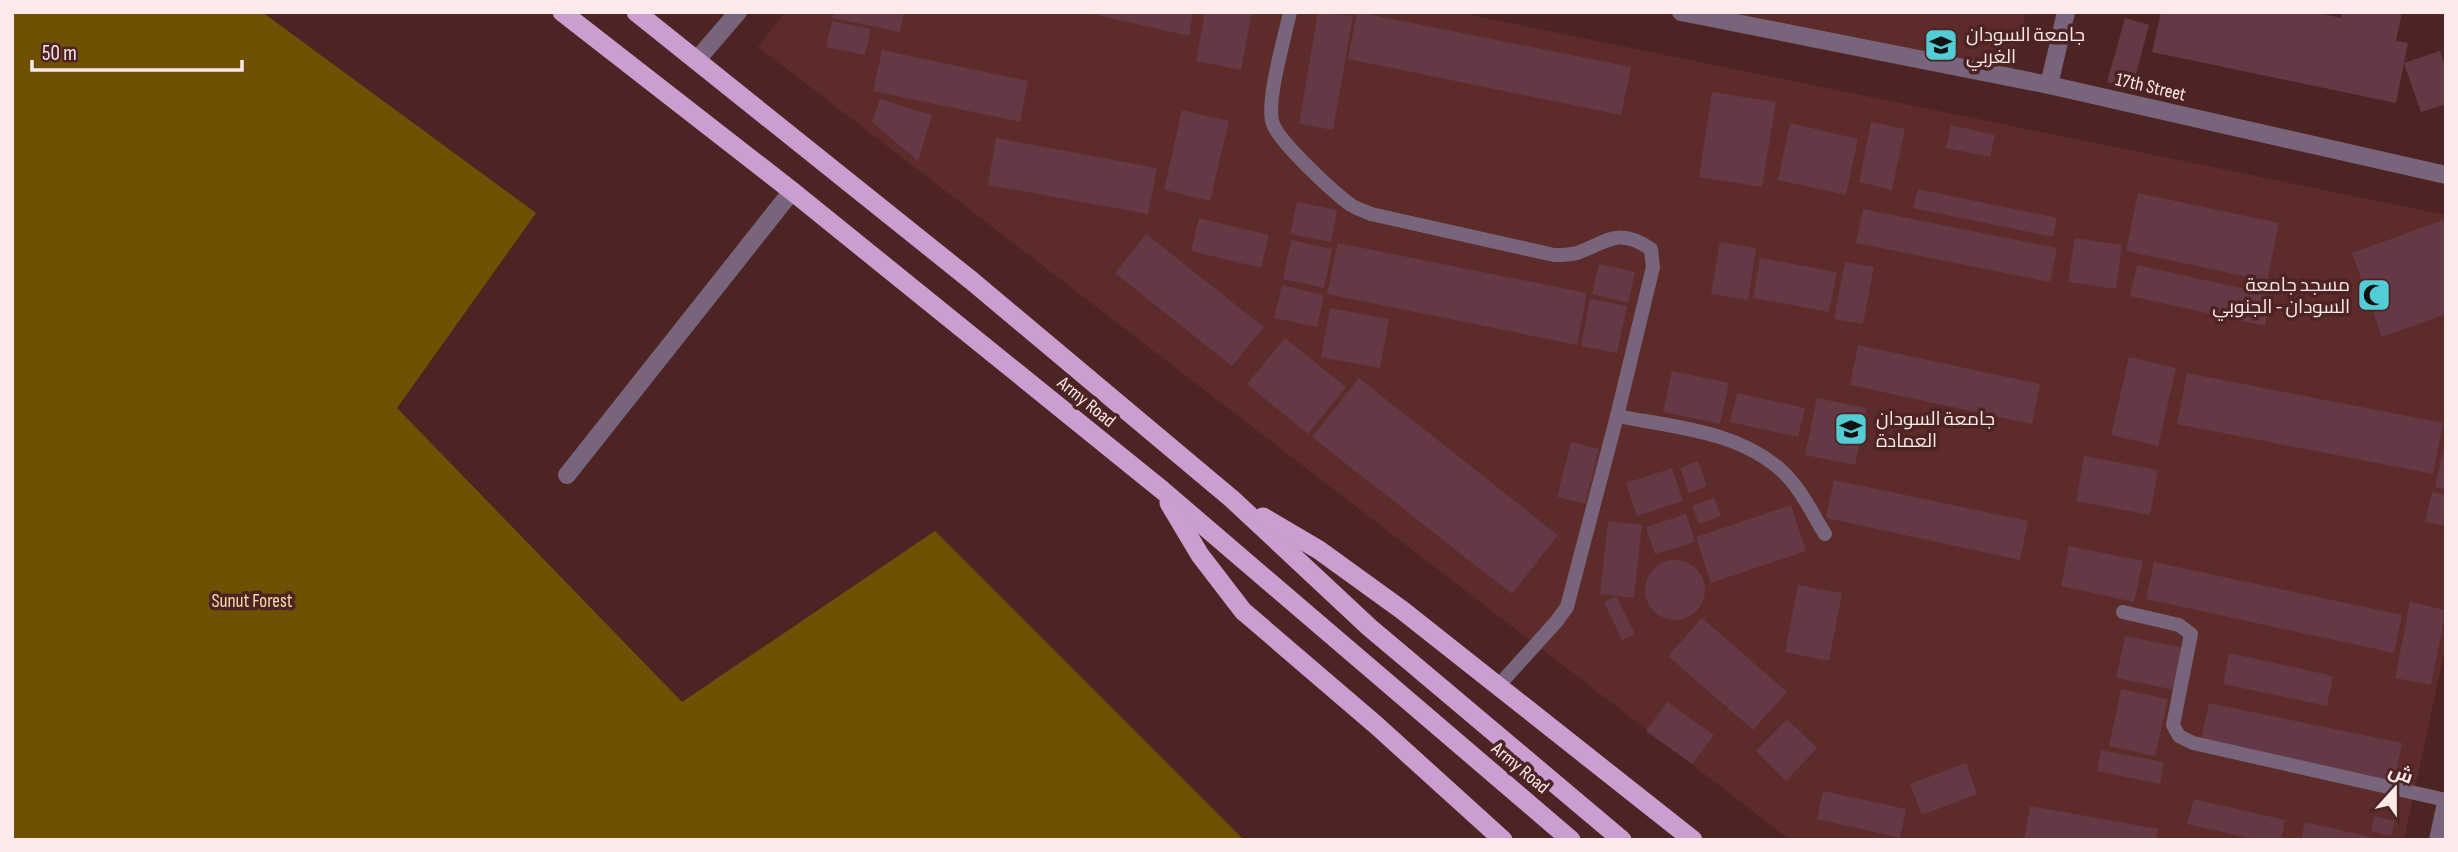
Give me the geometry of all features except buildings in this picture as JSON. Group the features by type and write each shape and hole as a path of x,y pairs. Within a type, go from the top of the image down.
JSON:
{"highway":[{"name":"Army Road","path":"562,12 792,191 1162,490 1571,840"},
{"name":"Army Road","path":"636,12 972,281 1231,499 1369,627 1622,840"},
{"path":"1162,490 1200,555 1243,611 1376,724 1503,840"},
{"path":"1231,499 1318,550 1402,610 1693,840"}],"street":[{"path":"696,61 738,12"},
{"name":"17th Street","path":"1681,12 2049,85 2446,175"},
{"path":"2049,85 2066,12"},
{"path":"567,475 792,191"},
{"path":"2438,840 2446,801"}],"lane":[{"path":"1290,12 1271,103 1272,123 1281,137 1310,167 1352,205 1371,214 1554,255 1574,254 1604,240 1620,237 1637,240 1651,249 1653,267 1567,607 1499,685"},
{"path":"1617,416 1713,435 1738,443 1762,456 1798,489 1825,534"},
{"path":"2123,612 2179,625 2191,634 2173,725 2179,736 2193,743 2446,801"}],"shaded area":[{"name":"جامعة السودان العمادة","path":"785,12 1456,12 2446,215 2446,644 2404,840 1790,840 758,47"},
{"name":"جامعة السودان الغربي","path":"1718,12 2026,12 2011,78"}],"green space":[{"name":"Sunut Forest","path":"12,12 262,12 536,213 397,408 682,702 935,531 1244,840 12,840"}],"place":[{"name":"جامعة السودان الغربي","path":"1941,45"},
{"name":"مسجد جامعة السودان - الجنوبي","path":"2374,295"},
{"name":"جامعة السودان العمادة","path":"1851,429"}]}
